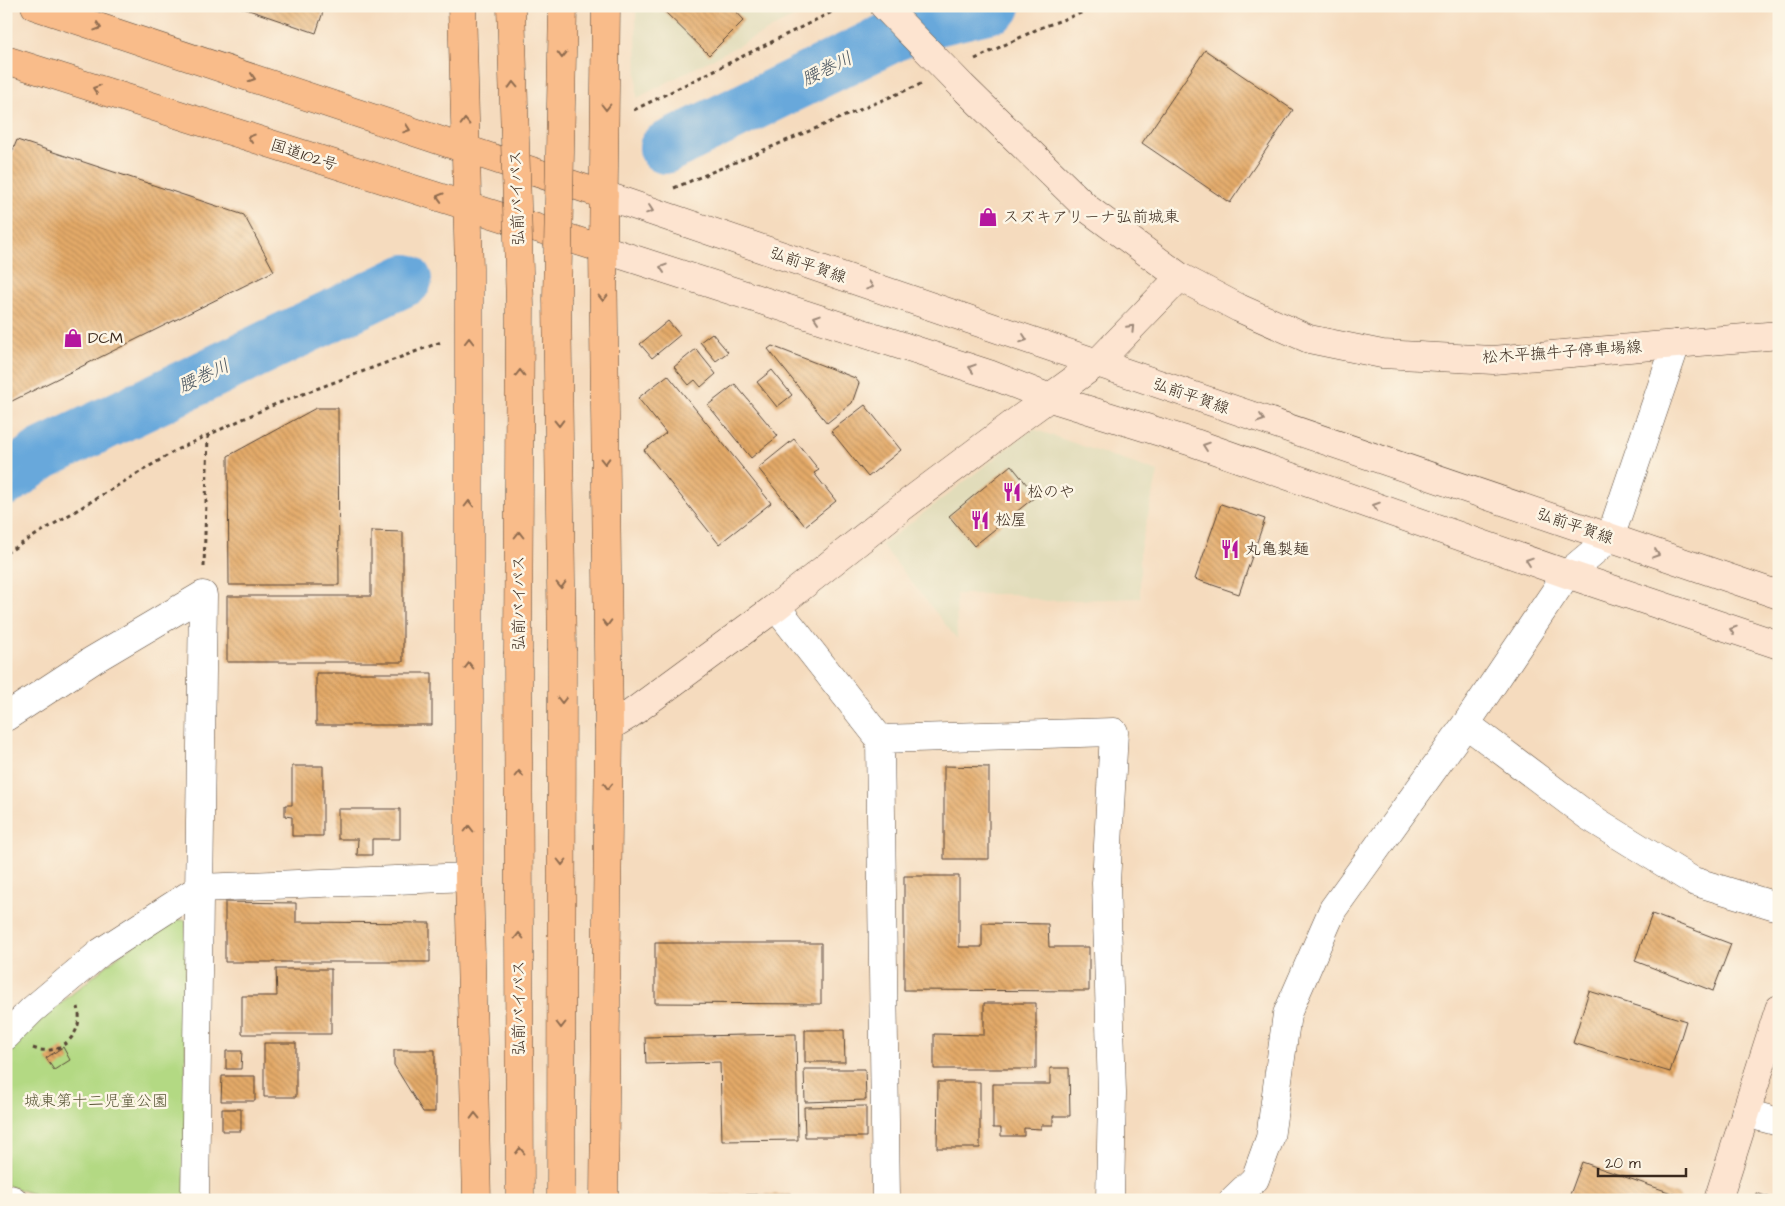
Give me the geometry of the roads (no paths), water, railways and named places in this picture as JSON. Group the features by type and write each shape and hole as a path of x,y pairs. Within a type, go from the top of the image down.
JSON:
{"highway":[{"path":"35,6 604,194"},
{"path":"462,6 469,269 469,878 477,1200"},
{"name":"弘前バイパス","path":"511,6 520,305 518,654 520,1200"},
{"path":"561,1200 562,651 556,299 564,6"},
{"path":"604,1200 609,727 603,249 606,6"},
{"name":"国道102号","path":"6,60 603,249"}],"main road":[{"name":"松木平撫牛子停車場線","path":"884,6 944,68 1088,209 1180,277 1239,308 1309,339 1382,354 1493,360 1779,335"},
{"name":"弘前平賀線","path":"604,194 1779,596"},
{"path":"603,249 989,374 1050,398 1195,443 1568,574 1779,645"},
{"path":"609,727 629,715 776,607 897,511 1097,364 1180,277"},
{"path":"1718,1200 1779,1009"}],"street":[{"path":"1233,1200 1254,1179 1270,1138 1287,1014 1333,909 1466,724 1568,574 1610,538 1676,344"},
{"path":"6,717 93,660 203,595 195,1200"},
{"path":"776,607 880,738 886,1200"},
{"path":"1466,724 1588,816 1693,882 1779,907"},
{"path":"880,738 1114,732 1106,882 1112,1093 1110,1200"},
{"path":"6,1036 32,1010 101,952 200,888 469,878"},
{"path":"1745,1113 1779,1122"},
{"path":"6,1198 13,1200"}],"waterway":[{"name":"腰巻川","path":"665,148 916,25 995,6"},
{"name":"腰巻川","path":"6,480 42,454 406,280"}],"place":[{"name":"スズキアリーナ弘前城東","path":"988,217"},
{"name":"DCM","path":"73,338"},
{"name":"松のや","path":"1012,492"},
{"name":"松屋","path":"980,520"},
{"name":"丸亀製麺","path":"1230,549"}],"park label":[{"name":"城東第十二児童公園","path":"96,1101"}]}
